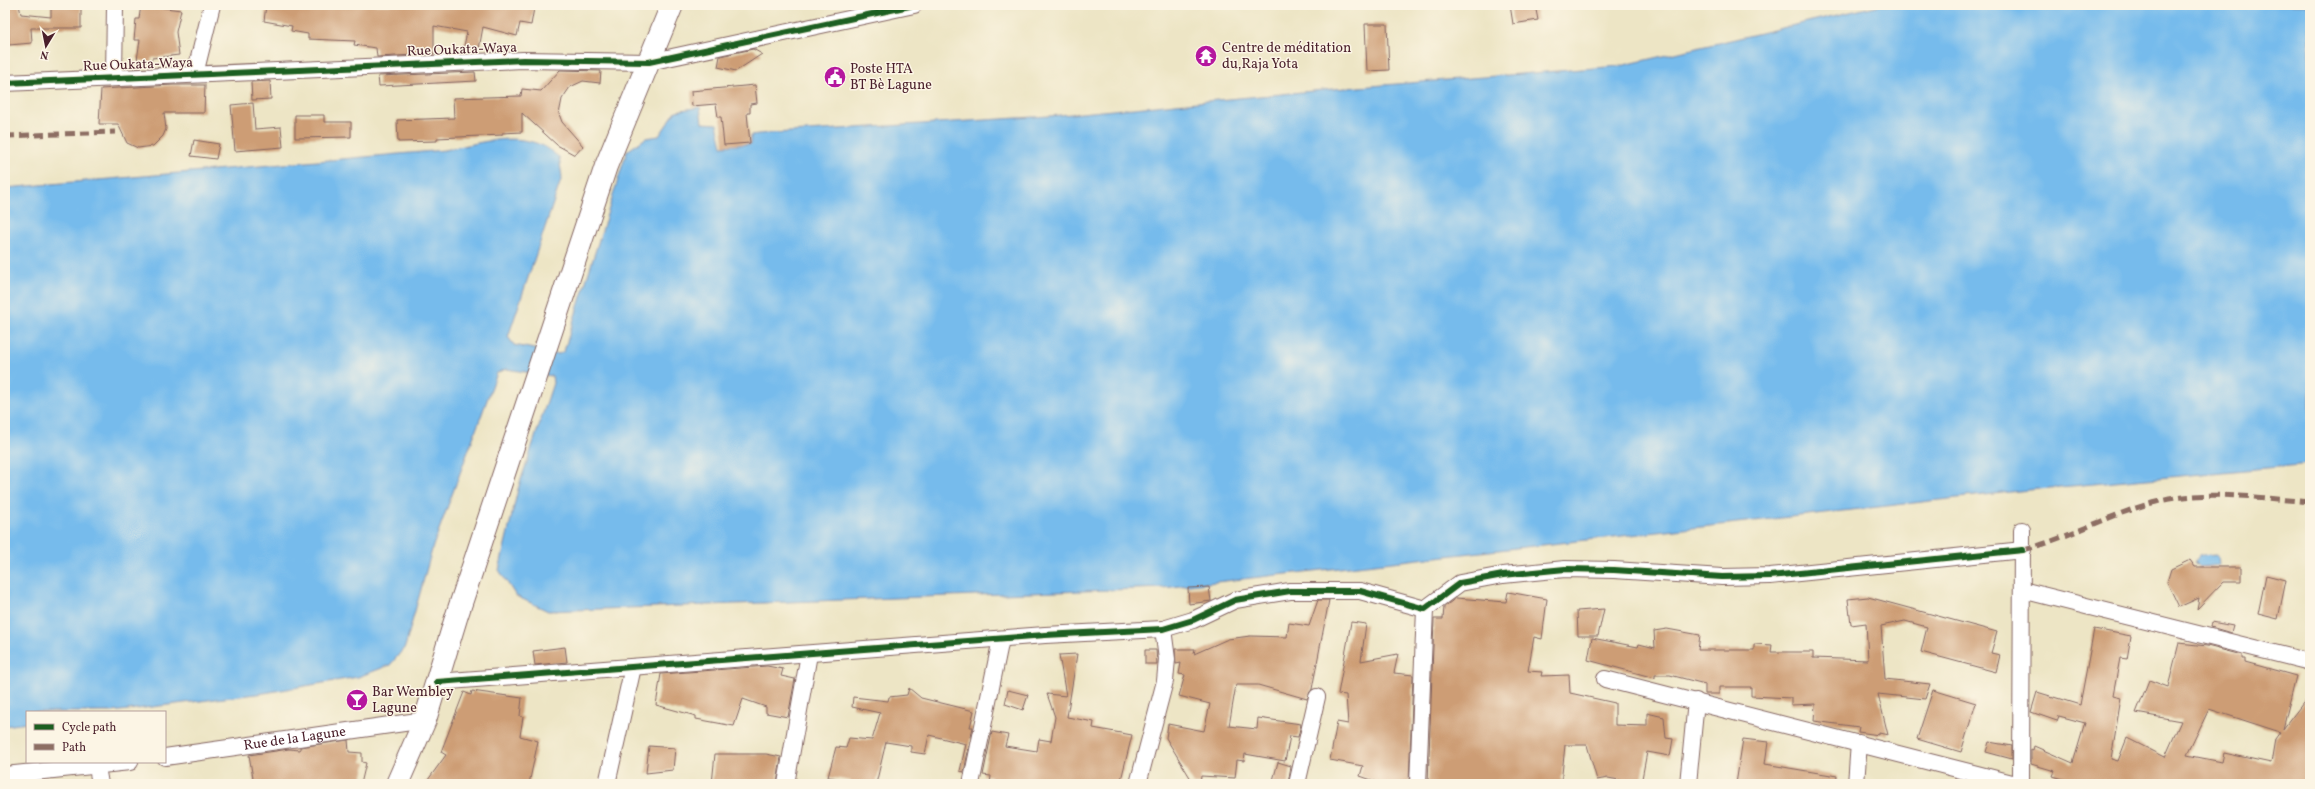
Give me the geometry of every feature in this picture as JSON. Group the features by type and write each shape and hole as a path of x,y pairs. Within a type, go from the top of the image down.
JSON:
{"main road":[{"path":"397,784 425,720 456,618 606,166 672,5"}],"street":[{"path":"114,77 115,5"},
{"path":"195,74 212,5"},
{"name":"Rue Oukata-Waya","path":"5,83 523,60 649,62 914,5"},
{"path":"2022,530 2022,784"},
{"path":"1425,609 1460,583 1503,575 1564,569 1614,570 1722,577 1770,576 2023,550"},
{"path":"2022,590 2310,662"},
{"path":"437,682 1163,628 1193,620 1235,600 1290,591 1360,591 1425,609"},
{"path":"1418,784 1425,609"},
{"path":"1138,784 1165,681 1167,659 1163,628"},
{"path":"970,784 1001,639"},
{"path":"786,784 809,654"},
{"path":"607,784 633,667"},
{"path":"1605,679 2016,784"},
{"path":"1297,784 1317,697"},
{"path":"1688,784 1696,702"},
{"name":"Rue de la Lagune","path":"166,757 425,720"},
{"path":"1856,784 1858,743"},
{"path":"5,775 97,767 123,763"},
{"path":"97,767 100,784"}],"water":[{"path":"1880,5 2310,5 2310,464 2028,490 1163,588 548,611 516,596 499,570 518,489 553,383 552,376 506,369 497,373 433,546 405,647 390,665 358,677 264,693 120,711 26,711 26,723 5,726 5,188 445,150 493,140 518,139 529,141 543,146 559,157 562,177 508,337 514,345 559,354 564,351 627,151 646,138 659,136 676,111 700,107 702,123 717,124 722,146 751,144 751,135 758,134 1050,116 1334,89 1620,66"},
{"path":"2218,555 2219,565 2200,567 2195,562 2200,556"}],"building":[{"path":"8,5 19,5 21,14 51,17 51,5 81,5 81,28 31,28 32,43 9,45"},
{"path":"141,5 181,10 176,32 179,55 152,58 151,62 137,60 140,40 134,40 136,19 139,19"},
{"path":"266,5 513,5 534,8 531,25 520,23 517,36 483,27 479,49 464,46 467,32 434,26 434,54 377,57 376,48 354,45 355,41 308,39 308,34 291,31 292,26 264,21"},
{"path":"1510,5 1535,5 1538,20 1513,24"},
{"path":"1365,24 1387,24 1389,70 1367,71"},
{"path":"753,49 762,54 736,71 718,67 720,56"},
{"path":"560,70 601,71 600,83 583,81 570,87 562,99 559,114 562,122 583,146 575,155 557,145 522,113 522,132 502,133 502,135 437,138 437,141 398,142 397,120 454,118 453,98 521,96 522,89 541,91"},
{"path":"475,72 476,81 379,86 378,76"},
{"path":"270,81 271,99 252,100 251,82"},
{"path":"173,85 205,85 204,113 164,113 166,129 163,136 153,146 138,148 127,143 118,124 99,124 101,89"},
{"path":"755,85 757,103 750,104 750,113 747,113 750,143 724,145 721,117 718,117 716,104 692,106 691,91"},
{"path":"253,103 255,129 281,127 283,147 235,151 231,105"},
{"path":"295,115 324,115 324,122 351,122 351,137 295,138"},
{"path":"194,140 219,144 216,159 191,156"},
{"path":"2190,560 2195,567 2241,567 2241,582 2223,582 2197,609 2199,598 2179,607 2167,582 2171,569"},
{"path":"2266,575 2286,580 2278,619 2258,614"},
{"path":"1209,587 1211,601 1189,604 1188,588"},
{"path":"1508,592 1547,599 1542,639 1534,637 1528,671 1542,672 1541,676 1569,675 1570,693 1615,703 1615,725 1647,726 1647,713 1664,717 1666,738 1673,739 1670,756 1647,752 1641,784 1608,778 1597,780 1587,745 1565,745 1561,784 1428,784 1434,619 1443,619 1444,607 1456,598 1506,602"},
{"path":"1868,597 1997,632 1991,653 2000,655 1996,672 1921,652 1927,627 1905,621 1881,626 1885,679 1930,684 1925,699 1878,694 1888,735 1879,733 1879,735 1858,732 1859,727 1814,721 1815,704 1791,705 1791,698 1751,696 1751,687 1719,687 1719,694 1705,694 1705,684 1670,675 1655,675 1655,678 1588,660 1592,638 1638,647 1639,644 1655,648 1654,631 1667,629 1700,635 1698,650 1754,650 1754,644 1772,645 1771,652 1813,652 1813,658 1868,660 1866,623 1851,625 1848,599"},
{"path":"1318,600 1329,600 1312,689 1307,699 1258,685 1236,685 1229,726 1257,729 1258,718 1301,724 1298,737 1290,736 1285,761 1245,754 1244,761 1237,760 1235,778 1201,776 1200,784 1194,784 1166,738 1168,724 1204,731 1210,704 1179,696 1185,675 1179,674 1181,663 1176,664 1175,649 1195,649 1194,654 1228,639 1250,636 1287,637 1289,623 1309,626"},
{"path":"1604,609 1598,636 1578,636 1577,611"},
{"path":"1351,622 1366,624 1361,661 1398,654 1394,673 1413,675 1409,784 1383,784 1360,776 1363,766 1330,760 1337,722 1348,724 1346,695 1338,694"},
{"path":"2212,622 2233,626 2231,633 2211,627"},
{"path":"2094,629 2131,636 2127,659 2120,658 2113,696 2121,698 2111,759 2118,761 2127,738 2165,757 2181,721 2136,713 2149,680 2168,687 2179,643 2207,646 2242,655 2242,659 2245,659 2245,662 2296,676 2283,729 2310,694 2310,784 2081,784 2053,776 2055,771 2031,764 2031,749 2033,750 2034,746 2073,763 2085,723 2059,716 2057,721 2031,712 2037,692 2080,705","holes":["2209,709 2280,732 2275,739 2271,763 2224,753 2222,762 2187,755"]},
{"path":"565,647 567,662 535,665 533,651"},
{"path":"1145,650 1156,650 1157,664 1145,664"},
{"path":"1077,654 1067,717 1094,722 1093,728 1132,735 1120,784 990,784 991,776 983,775 992,732 1008,735 1005,746 1037,751 1039,739 1051,741 1055,717 1047,694 1066,696 1059,655"},
{"path":"767,666 783,669 781,676 795,679 788,717 766,713 766,707 743,699 734,726 696,719 696,716 656,705 661,674"},
{"path":"909,688 921,698 974,711 970,727 973,727 964,772 960,771 966,744 929,735 925,754 911,752 911,746 886,742 876,784 850,784 851,781 828,777 836,747 846,748 849,738 872,740 880,713 852,707 853,697 888,701 889,697 907,695"},
{"path":"1008,690 1028,695 1023,710 1005,704"},
{"path":"1933,690 1976,703 1961,752 1917,739"},
{"path":"472,691 522,698 520,716 523,717 520,736 538,741 529,784 425,784 446,755 441,752 464,692 471,695"},
{"path":"1743,739 1768,742 1765,764 1837,776 1836,784 1736,784"},
{"path":"348,740 349,752 362,753 362,762 366,763 361,784 254,784 249,755 289,749 300,750 300,747"},
{"path":"1989,742 2012,746 2012,759 1986,752"},
{"path":"649,746 675,748 673,770 646,773"},
{"path":"715,754 766,754 781,757 777,784 712,784"},
{"path":"1278,762 1291,766 1288,784 1272,784"}],"marked path":[{"path":"5,136 115,132"},
{"path":"2023,550 2057,539 2139,507 2175,498 2214,495 2310,502"}],"cycle path":[{"path":"5,83 523,60 649,62 914,5"},
{"path":"437,682 1045,635 1163,629 1193,620 1235,600 1290,591 1360,591 1425,609 1460,583 1503,575 1565,569 1614,570 1722,577 1770,576 2023,550"}],"place":[{"name":"Centre de méditation du,Raja Yota","path":"1206,56"},
{"name":"Poste HTA BT Bè Lagune","path":"835,77"},
{"name":"Bar Wembley Lagune","path":"357,700"}]}
